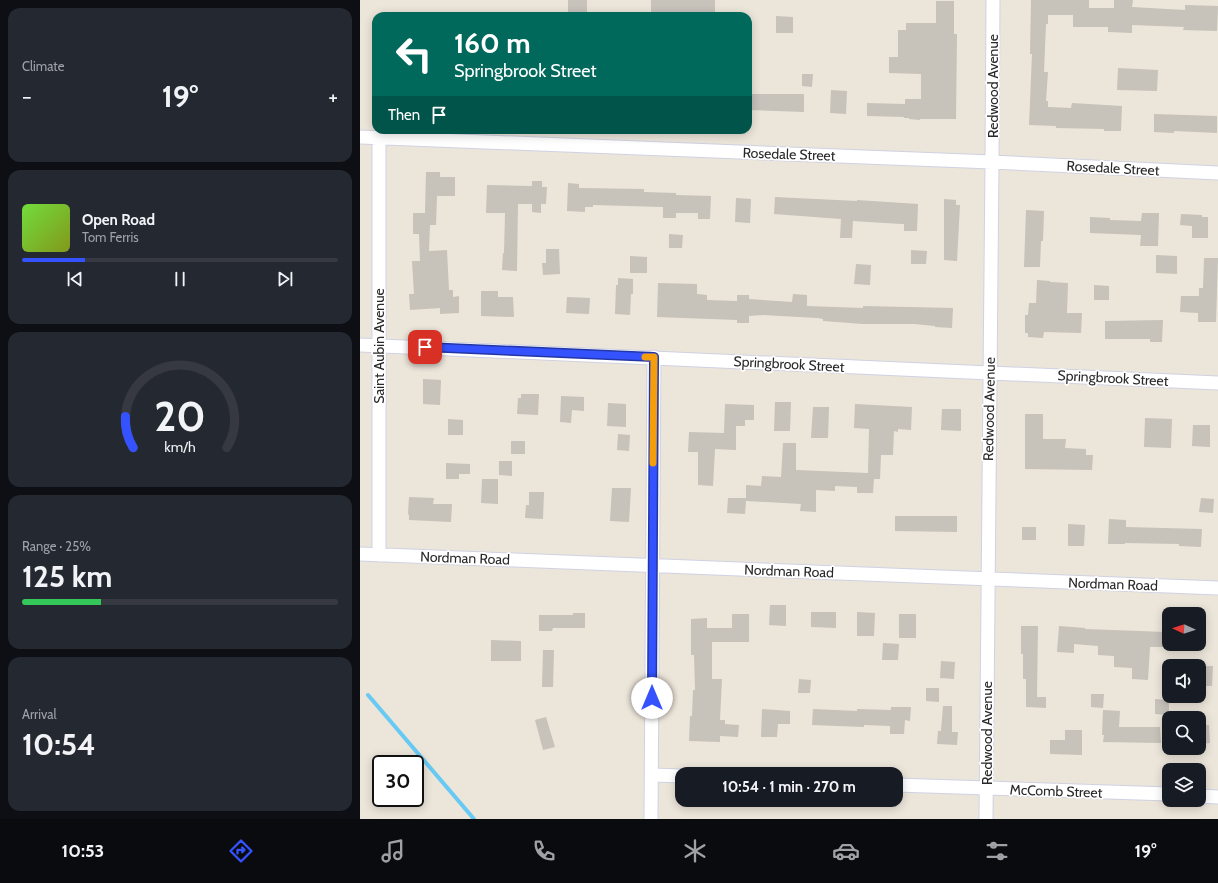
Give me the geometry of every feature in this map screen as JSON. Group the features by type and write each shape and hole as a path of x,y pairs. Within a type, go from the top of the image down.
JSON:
{"street":[{"name":"Redwood Avenue","path":"986,819 993,0"},
{"name":"Rosedale Street","path":"360,137 992,162 1218,173"},
{"name":"Saint Aubin Avenue","path":"378,554 379,138"},
{"name":"Springbrook Street","path":"360,345 1218,383"},
{"path":"651,819 654,357"},
{"name":"Nordman Road","path":"360,554 1218,588"},
{"path":"652,775 675,776"},
{"name":"McComb Street","path":"903,785 1162,794"},
{"path":"1206,796 1218,797"}],"building":[{"path":"568,0 587,0 587,12 568,12"},
{"path":"651,0 715,0 715,12 651,12"},
{"path":"1031,0 1089,0 1089,8 1114,8 1114,0 1133,0 1132,7 1185,10 1185,5 1218,6 1217,31 1183,30 1184,27 1132,25 1132,33 1108,32 1108,27 1073,27 1073,15 1048,15 1048,24 1046,24 1044,72 1048,72 1046,101 1048,101 1048,107 1071,108 1072,103 1122,106 1121,131 1104,131 1104,129 1056,128 1056,126 1029,125 1032,54 1030,54"},
{"path":"936,1 954,1 954,34 957,34 956,119 920,120 904,117 867,116 867,103 905,104 905,99 921,99 921,74 889,73 889,57 898,57 898,30 906,30 906,23 936,23"},
{"path":"776,16 793,17 793,33 776,33"},
{"path":"1118,68 1158,70 1157,91 1117,90"},
{"path":"802,74 813,74 812,87 802,86"},
{"path":"831,90 847,91 846,114 830,113"},
{"path":"752,94 804,94 804,112 752,110"},
{"path":"1154,114 1217,116 1217,133 1174,131 1174,133 1154,132"},
{"path":"426,172 440,172 440,177 455,177 455,196 437,196 436,225 430,225 429,251 447,250 449,290 453,290 453,297 459,296 459,313 440,314 440,308 410,310 409,294 414,294 412,261 420,261 419,234 413,234 413,213 425,213"},
{"path":"532,181 542,181 542,187 547,187 546,204 541,204 541,213 532,212 532,204 518,204 517,271 502,270 505,213 486,213 487,185 532,186"},
{"path":"568,183 579,184 579,188 644,189 644,192 711,196 710,219 698,219 698,213 676,213 676,218 663,218 663,207 593,205 593,207 585,207 585,212 567,211"},
{"path":"775,197 918,204 917,231 904,231 904,224 853,221 852,238 840,238 841,219 774,214"},
{"path":"736,198 751,199 750,223 735,222"},
{"path":"944,199 956,200 956,205 960,205 957,261 944,260"},
{"path":"1026,210 1044,211 1040,267 1024,267"},
{"path":"1142,213 1159,213 1158,246 1140,246 1141,235 1090,233 1090,217 1110,218 1110,220 1141,221"},
{"path":"1181,214 1202,215 1202,217 1208,217 1208,238 1192,238 1192,226 1180,225"},
{"path":"669,234 683,235 682,248 669,248"},
{"path":"546,249 559,249 560,274 543,275 542,263 546,263"},
{"path":"911,250 927,251 926,264 911,264"},
{"path":"1156,255 1177,256 1177,274 1156,273"},
{"path":"630,256 647,257 647,273 630,273"},
{"path":"1204,258 1218,258 1216,322 1198,322 1198,313 1180,312 1181,296 1199,296 1199,288 1203,288"},
{"path":"856,264 871,265 870,285 854,284"},
{"path":"618,278 633,279 633,294 631,294 630,315 615,314 616,285 618,285"},
{"path":"1037,280 1068,283 1067,313 1082,313 1081,333 1044,332 1043,338 1028,337 1028,333 1025,333 1025,315 1028,315 1029,303 1036,303"},
{"path":"658,283 697,284 697,294 707,295 707,300 737,301 737,295 749,295 749,299 792,302 793,294 807,295 807,306 863,308 863,306 953,308 952,328 914,324 863,324 823,321 823,319 817,318 763,315 749,316 749,323 737,323 737,320 657,317"},
{"path":"1094,285 1109,286 1109,300 1094,300"},
{"path":"481,291 498,291 498,297 513,297 514,317 481,316"},
{"path":"567,297 590,298 589,314 566,313"},
{"path":"1163,320 1162,342 1150,342 1150,339 1105,339 1105,321"},
{"path":"423,379 441,380 440,405 423,404"},
{"path":"521,394 539,394 538,415 517,414 518,398 521,398"},
{"path":"561,396 584,397 584,411 572,410 571,423 560,422"},
{"path":"775,402 791,402 790,431 774,431"},
{"path":"608,403 626,404 626,427 607,426"},
{"path":"725,404 754,405 754,420 745,420 745,426 736,426 736,450 715,449 713,486 698,485 698,452 688,452 689,432 724,433"},
{"path":"855,404 912,407 911,430 898,429 898,432 894,431 893,455 881,455 880,479 874,479 873,493 857,493 857,487 835,486 835,491 816,490 816,512 800,511 801,504 746,501 745,514 727,513 728,498 746,498 746,485 761,486 762,476 781,477 783,443 796,443 796,470 868,473 869,429 854,428"},
{"path":"813,407 829,407 828,438 811,438"},
{"path":"942,409 961,409 961,431 941,430"},
{"path":"1025,414 1043,414 1043,439 1066,439 1065,448 1086,449 1086,455 1093,455 1092,470 1025,469"},
{"path":"1145,418 1172,419 1171,448 1144,447"},
{"path":"448,419 463,420 463,435 448,435"},
{"path":"1193,425 1210,425 1210,447 1192,446"},
{"path":"618,434 630,435 629,451 617,450"},
{"path":"511,441 525,441 525,454 511,454"},
{"path":"499,461 512,461 512,476 499,475"},
{"path":"446,463 470,464 470,474 459,474 459,479 446,479"},
{"path":"482,479 498,479 498,504 481,503"},
{"path":"612,488 631,488 629,522 610,521"},
{"path":"529,492 544,492 543,519 525,518 526,505 529,505"},
{"path":"409,497 434,498 433,504 452,504 451,522 409,520"},
{"path":"1201,498 1214,499 1213,513 1199,512"},
{"path":"895,516 957,516 957,532 895,531"},
{"path":"1109,519 1126,520 1126,527 1202,529 1201,547 1179,546 1179,544 1108,544"},
{"path":"1068,524 1085,525 1084,546 1068,546"},
{"path":"1022,527 1036,527 1036,540 1022,540"},
{"path":"770,605 786,605 786,626 769,625"},
{"path":"811,612 836,612 836,628 811,627"},
{"path":"857,612 875,613 874,636 857,636"},
{"path":"573,613 585,613 585,628 553,628 552,631 539,631 539,615 573,615"},
{"path":"732,614 749,614 749,642 712,642 712,679 722,679 720,720 725,720 725,724 739,725 738,737 720,736 720,742 689,741 693,690 695,690 694,655 691,655 691,619 707,618 707,628 732,628"},
{"path":"899,614 916,614 916,638 899,638"},
{"path":"1021,626 1038,626 1037,697 1046,697 1046,708 1026,707 1026,679 1023,679 1023,654 1021,654"},
{"path":"1059,626 1085,629 1162,632 1162,647 1150,647 1148,680 1132,679 1132,668 1114,667 1114,656 1098,655 1098,646 1074,644 1074,653 1057,652"},
{"path":"491,640 521,641 521,661 491,661"},
{"path":"883,643 899,644 898,660 882,660"},
{"path":"543,650 554,650 553,687 542,687"},
{"path":"941,661 955,662 954,679 940,678"},
{"path":"1206,666 1213,666 1212,686 1206,686"},
{"path":"799,679 811,680 810,693 798,693"},
{"path":"926,688 939,688 939,702 926,701"},
{"path":"1091,694 1104,694 1103,708 1091,707"},
{"path":"1155,699 1162,700 1162,703 1169,703 1169,711 1162,711 1162,714 1155,714"},
{"path":"943,706 952,706 952,732 958,732 957,745 937,744 938,731 941,731"},
{"path":"891,707 911,707 910,721 905,720 904,734 890,734 890,726 864,725 864,727 812,725 813,709 857,711 857,709 891,710"},
{"path":"762,709 790,711 790,724 778,724 777,737 761,737"},
{"path":"1103,710 1120,711 1119,727 1160,727 1161,743 1103,742"},
{"path":"546,717 555,747 543,750 535,720"},
{"path":"1206,725 1209,725 1210,743 1206,743"},
{"path":"1065,730 1082,730 1082,755 1050,754 1050,740 1065,740"}],"waterway":[{"path":"368,695 474,819"}],"slow traffic":[{"path":"645,357 654,357 653,463"}],"route":[{"path":"425,347 654,357 652,698"}]}
